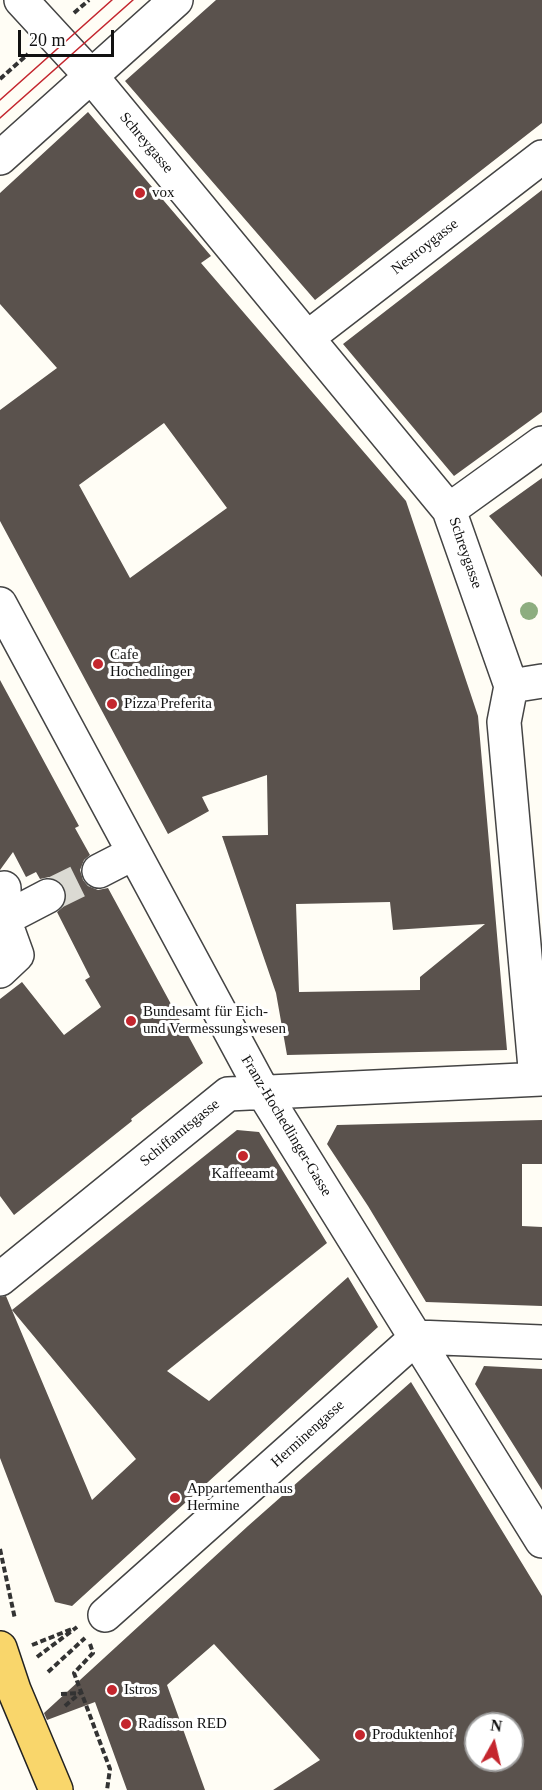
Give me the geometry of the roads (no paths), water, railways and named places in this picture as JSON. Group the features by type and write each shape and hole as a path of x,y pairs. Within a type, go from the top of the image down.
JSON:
{"main road":[{"path":"13,1639 14,1690 56,1790"}],"street":[{"name":"Schreygasse","path":"21,0 91,76 449,510 527,684 504,722 539,1079"},
{"path":"8,162 91,76 176,0"},
{"name":"Nestroygasse","path":"307,338 542,157"},
{"path":"449,510 542,443"},
{"name":"Franz-Hochedlinger-Gasse","path":"0,604 263,1092 542,1541"},
{"path":"99,871 134,853"},
{"path":"0,971 17,955 2,912 48,896"},
{"name":"Schiffamtsgasse","path":"0,1279 228,1094 539,1079"},
{"path":"417,1337 542,1342"},
{"name":"Herminengasse","path":"92,1621 417,1337"}],"tunnel":[{"path":"48,896 99,871"}],"tram line":[{"path":"0,100 112,0"},
{"path":"0,118 133,0"}],"place":[{"name":"vox","path":"140,193"},
{"name":"Cafe Hochedlinger","path":"98,664"},
{"name":"Pizza Preferita","path":"112,704"},
{"name":"Bundesamt für Eich- und Vermessungswesen","path":"131,1021"},
{"name":"Kaffeeamt","path":"243,1156"},
{"name":"Appartementhaus Hermine","path":"175,1498"},
{"name":"Istros","path":"112,1690"},
{"name":"Radisson RED","path":"126,1724"},
{"name":"Produktenhof","path":"360,1735"}]}
